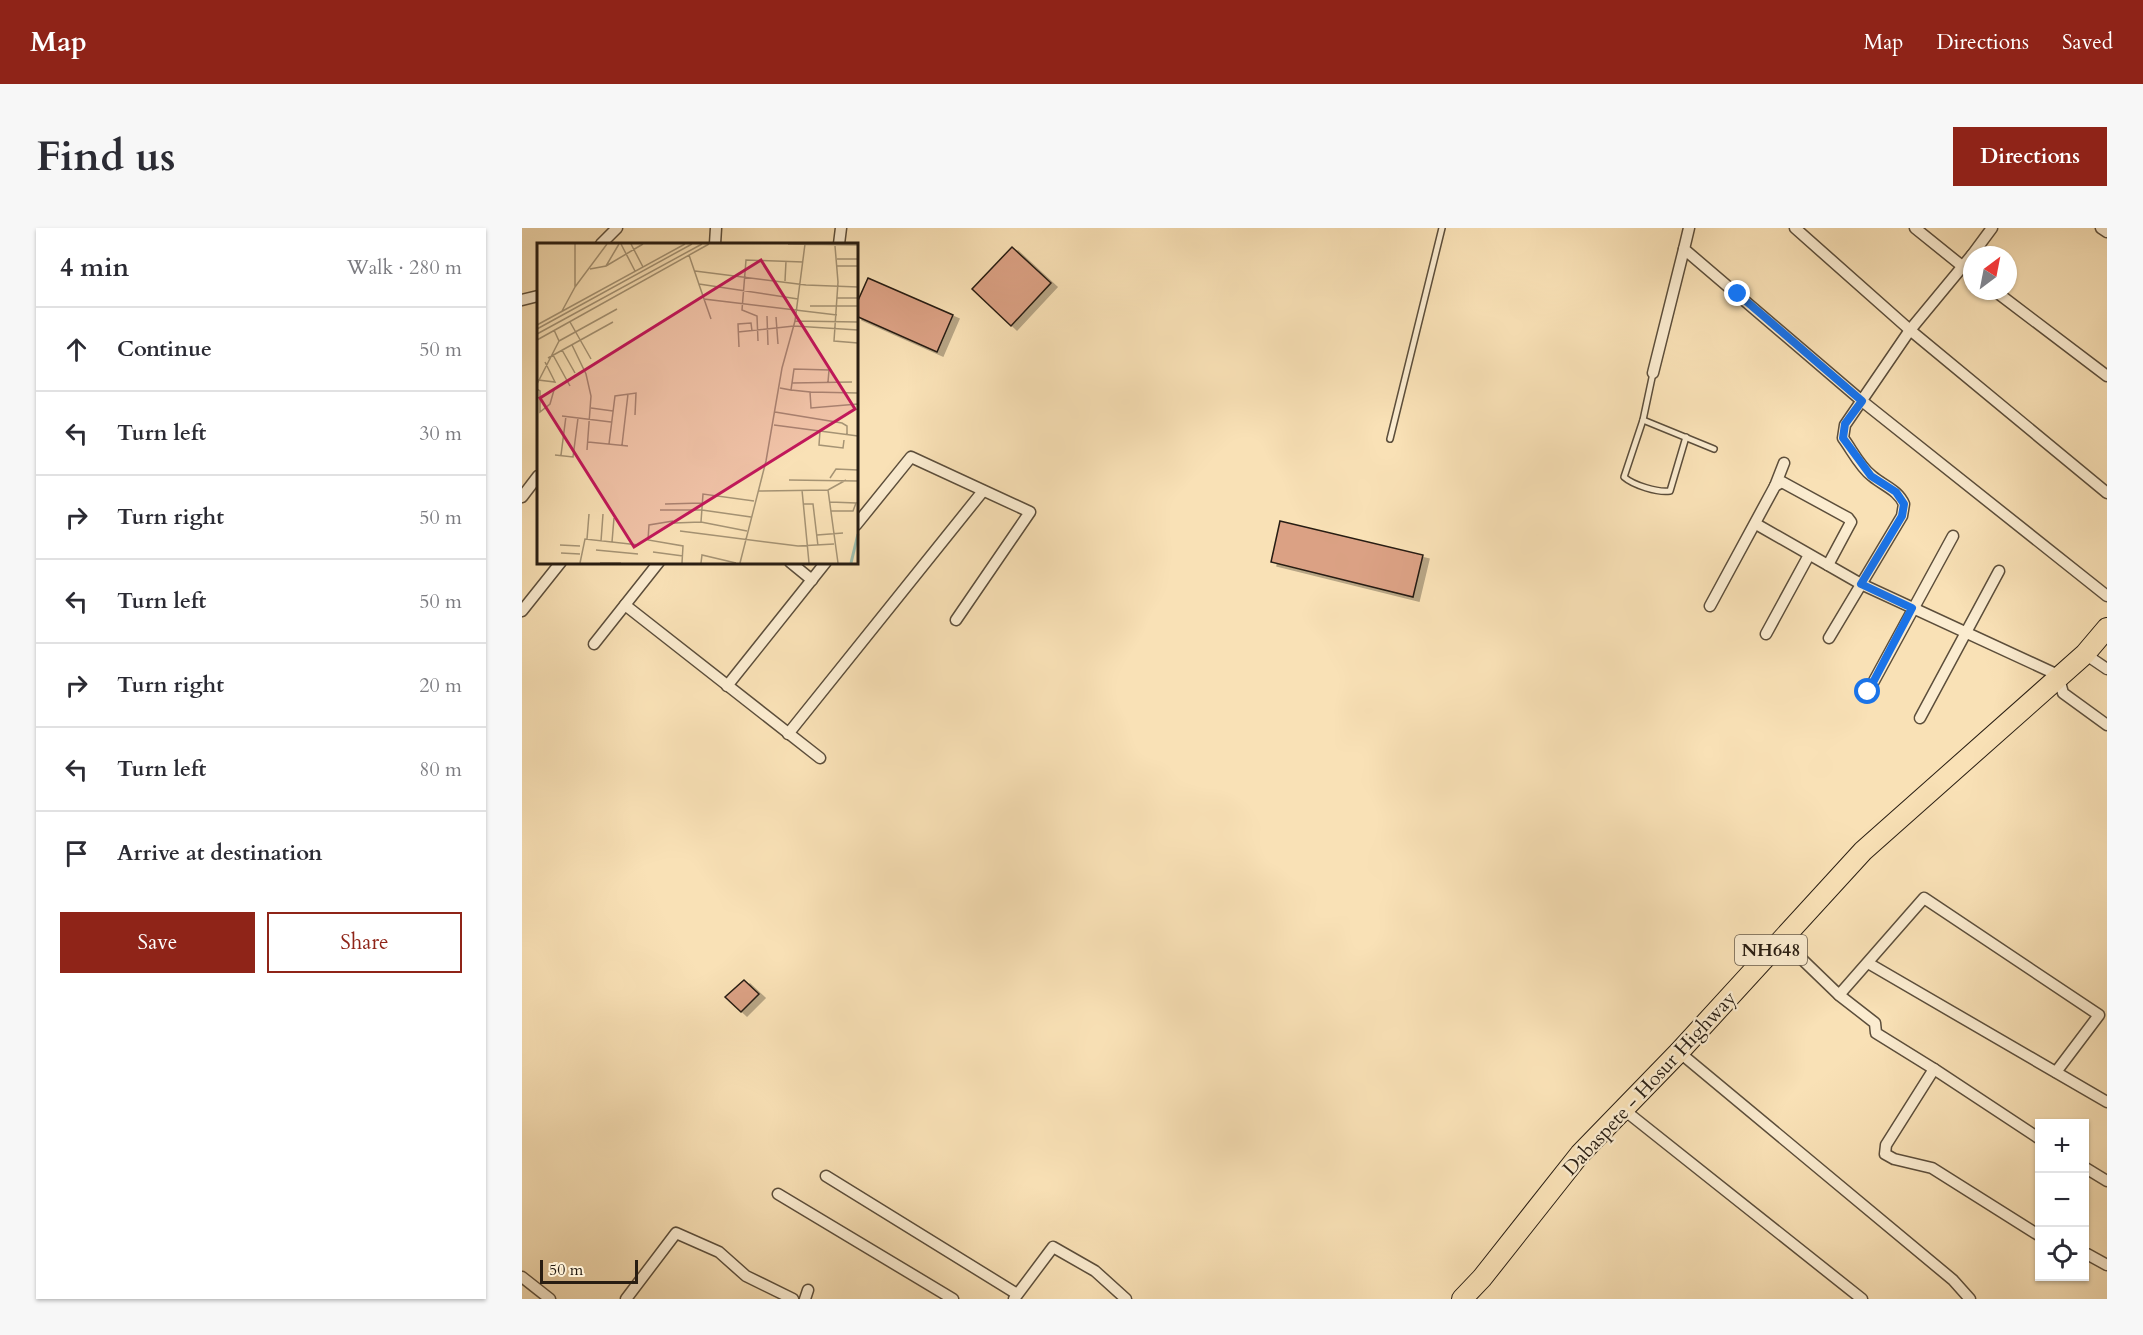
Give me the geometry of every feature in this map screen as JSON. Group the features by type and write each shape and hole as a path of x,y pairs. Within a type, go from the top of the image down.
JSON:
{"highway":[{"name":"Dabaspete - Hosur Highway","path":"1462,1299 1482,1278 1580,1154 1679,1052 1863,850 2058,675 2085,654 2107,628"}],"street":[{"path":"602,243 616,228"},
{"path":"715,243 716,228"},
{"path":"839,243 841,228"},
{"path":"1653,373 1689,228"},
{"path":"1795,228 1910,330 2107,493"},
{"path":"1915,228 1963,267"},
{"path":"1979,246 1992,228"},
{"path":"2101,228 2107,232"},
{"path":"1684,249 1862,401 2107,596"},
{"path":"1829,638 1902,516 1904,504 1896,492 1871,476 1843,438 1845,424 1910,330 1963,276"},
{"path":"522,300 537,296"},
{"path":"2007,300 2107,376"},
{"path":"858,523 911,457 1030,512 956,620"},
{"path":"1710,606 1756,524 1784,463"},
{"path":"522,497 537,478"},
{"path":"1775,486 1782,482 1848,518 1851,522 1828,566"},
{"path":"788,734 983,491"},
{"path":"1756,524 1861,584 2058,675 2063,693 2107,725"},
{"path":"1868,692 1953,536"},
{"path":"1766,634 1809,555"},
{"path":"522,611 559,564"},
{"path":"594,644 657,564"},
{"path":"792,564 812,580"},
{"path":"727,686 824,564"},
{"path":"1920,718 1999,571"},
{"path":"625,605 820,758"},
{"path":"2085,654 2107,669"},
{"path":"1839,995 1924,898 2103,1016 2056,1072"},
{"path":"1781,939 1839,995 1875,1023 1876,1033 2035,1136"},
{"path":"1868,963 2107,1102"},
{"path":"1679,1052 1953,1280 1970,1299"},
{"path":"1934,1069 1886,1145 1885,1154 1894,1159 1932,1168 2035,1233"},
{"path":"1623,1109 1858,1298"},
{"path":"2089,1170 2107,1181"},
{"path":"826,1176 1015,1297 1053,1247 1095,1271 1126,1299"},
{"path":"778,1194 953,1299"},
{"path":"626,1299 676,1233 719,1252 746,1276 793,1299"},
{"path":"2089,1255 2107,1265"},
{"path":"522,1277 550,1299"}],"lane":[{"path":"1390,439 1442,228"},
{"path":"1653,373 1643,420 1624,477 1629,481 1664,492 1670,491 1686,437"},
{"path":"1643,420 1714,449"}],"building":[{"path":"1012,247 1051,283 1011,326 972,289"},
{"path":"868,278 953,315 937,352 858,317 858,300"},
{"path":"1280,521 1423,555 1413,597 1271,562"},
{"path":"744,980 759,994 741,1012 725,997"}],"route":[{"path":"1738,294 1862,401 1845,424 1843,438 1871,476 1896,492 1904,504 1902,516 1861,584 1912,608 1868,692"}]}
